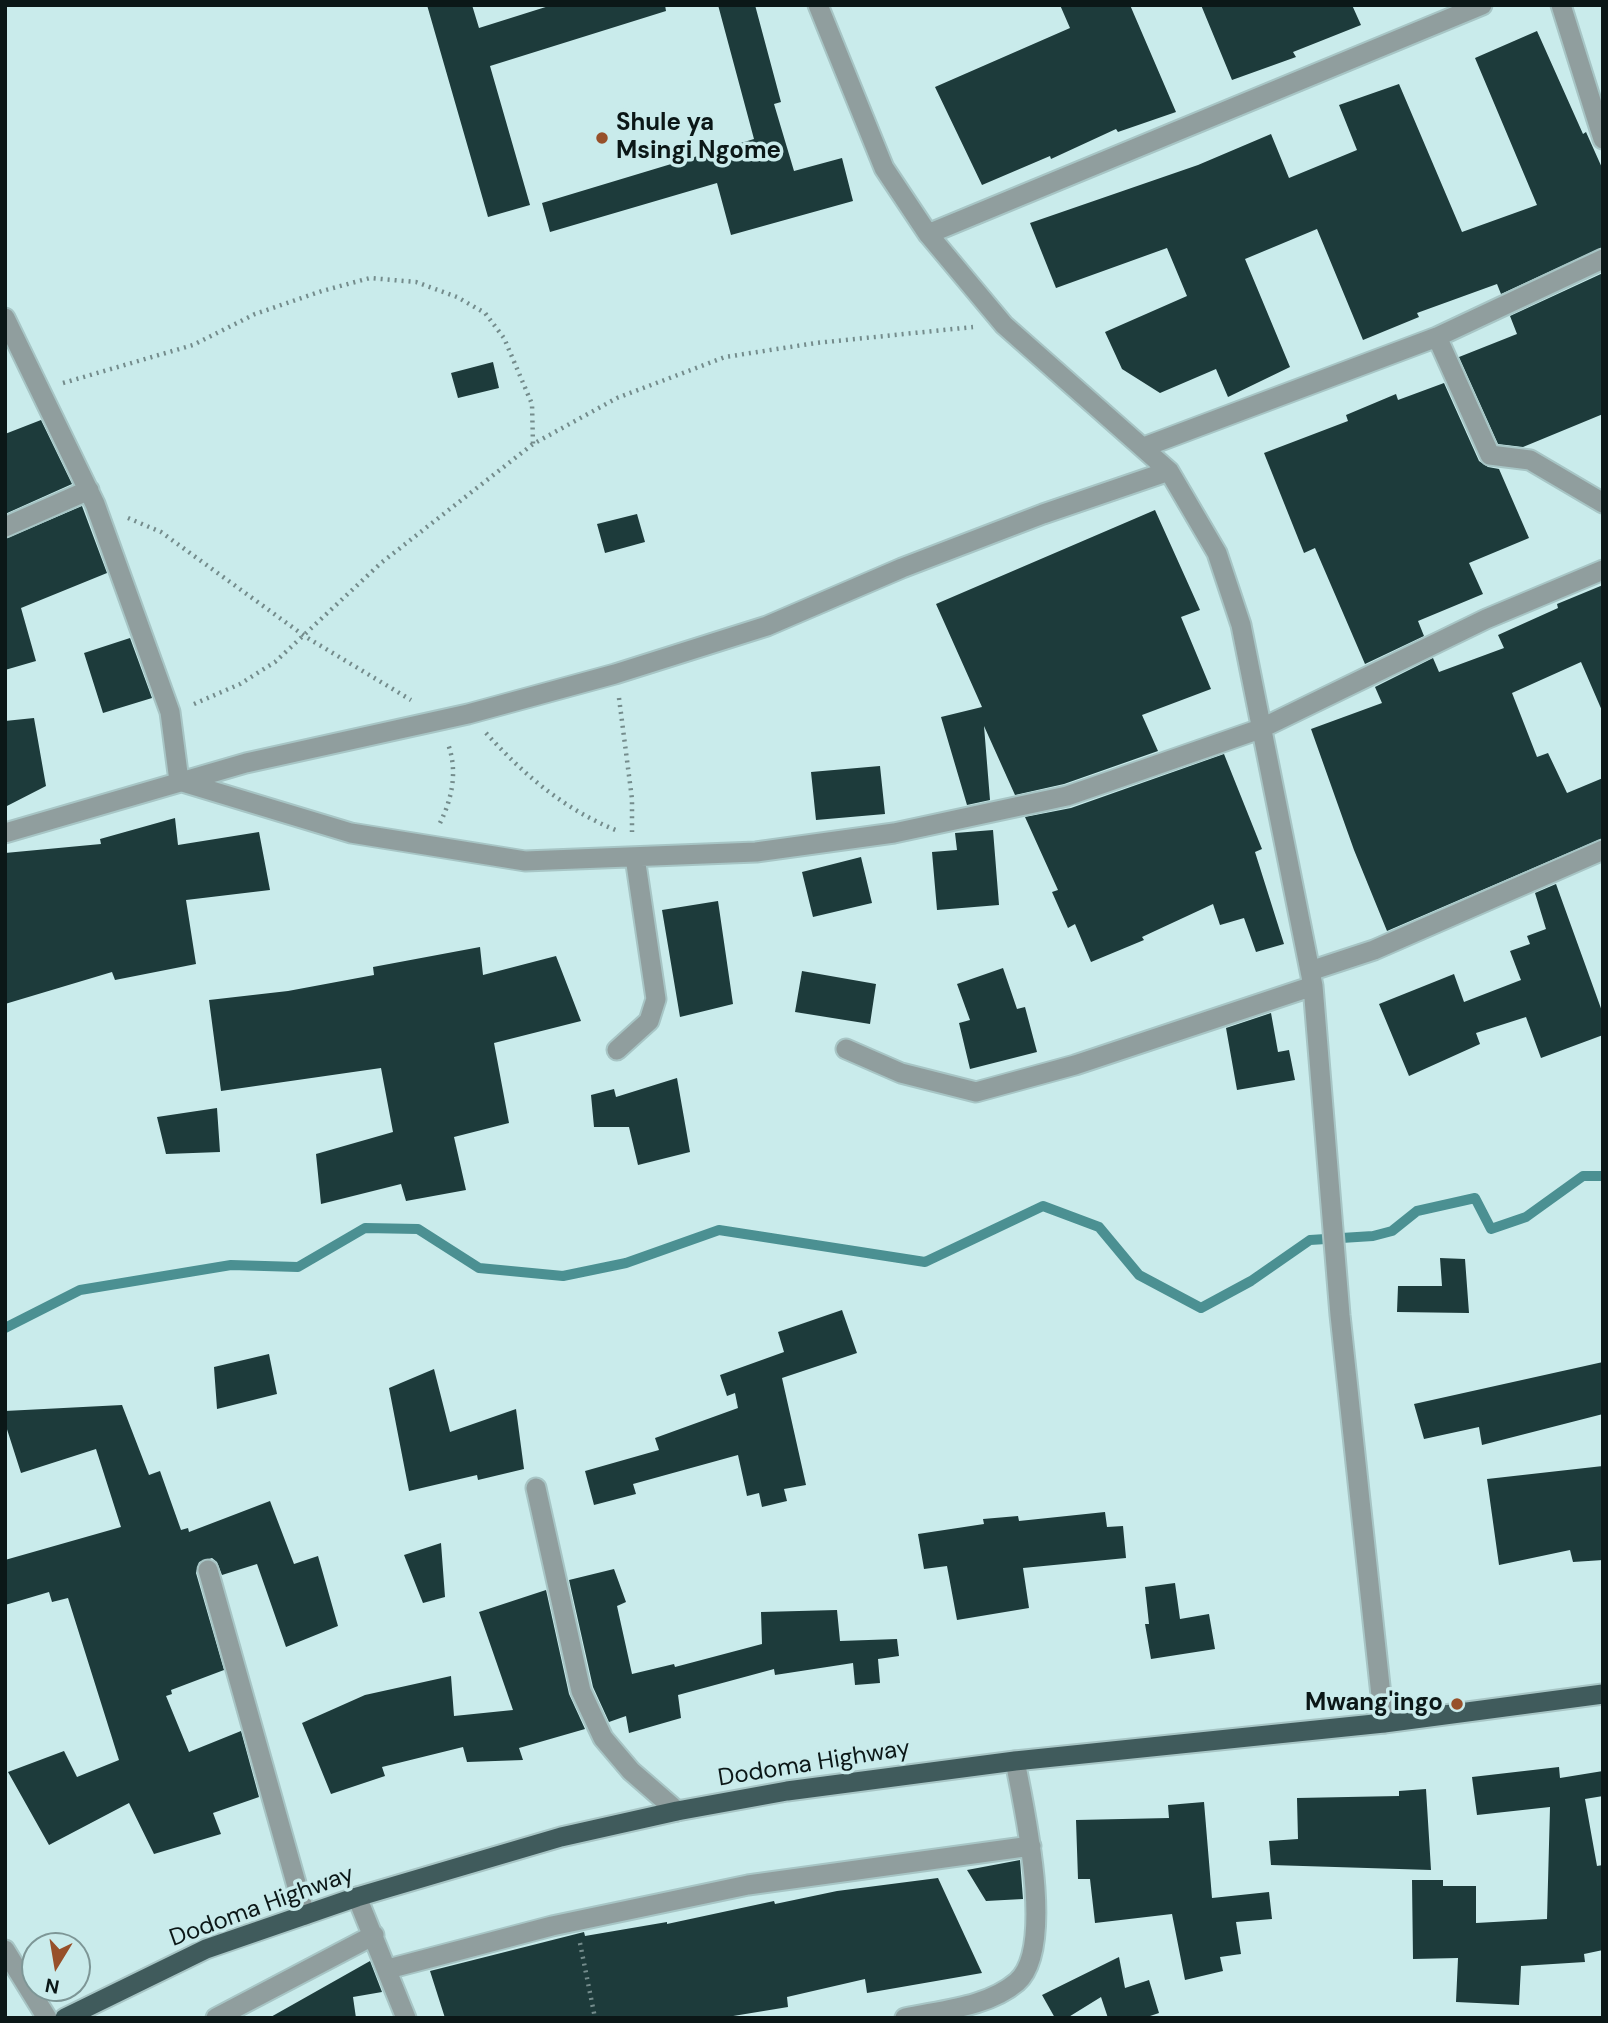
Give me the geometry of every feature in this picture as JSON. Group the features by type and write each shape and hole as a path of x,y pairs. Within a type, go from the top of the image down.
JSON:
{"highway":[{"name":"Dodoma Highway","path":"65,2018 206,1949 358,1897 561,1837 677,1811 787,1791 1015,1761 1384,1723 1603,1694"}],"street":[{"path":"818,5 884,167 928,234 1004,325 1169,471 1217,553 1241,625 1311,979 1340,1315 1384,1723"},
{"path":"928,234 1482,5"},
{"path":"1561,5 1603,139"},
{"path":"1144,447 1437,337 1603,259"},
{"path":"5,318 92,497 170,712 179,781"},
{"path":"1437,337 1490,455 1530,460 1603,503"},
{"path":"5,834 179,781 468,714 615,674 767,626 902,568 1044,514 1169,471"},
{"path":"5,527 92,497"},
{"path":"179,781 351,833 423,847 525,861 756,852 894,833 1067,796 1260,729 1486,619 1603,570"},
{"path":"846,1049 901,1073 976,1091 1075,1065 1311,979 1603,850"},
{"path":"617,1050 649,1021 656,999 635,857"},
{"path":"536,1488 581,1691 603,1738 631,1771 677,1811"},
{"path":"208,1570 305,1915"},
{"path":"905,2018 995,1996 1020,1980 1033,1954 1037,1926 1031,1846 1015,1761"},
{"path":"388,1969 575,1921 748,1885 1031,1846"},
{"path":"358,1897 406,2018"},
{"path":"216,2018 374,1935"},
{"path":"5,1950 47,2018"}],"path":[{"path":"41,389 193,345 255,314 322,291 370,278 416,282 457,297 485,313 504,338 532,404 533,444"},
{"path":"170,712 240,684 275,662 306,637 381,563 533,444 617,398 726,358 816,343 1004,325"},
{"path":"92,497 161,532 306,637 439,719 452,755 453,778 441,821 423,847"},
{"path":"468,714 515,765 555,798 580,814 632,836 625,735 615,674"},
{"path":"575,1921 595,2018"}],"building":[{"path":"427,5 472,5 479,28 552,5 665,5 666,11 490,66 530,205 488,217"},
{"path":"718,5 755,5 781,102 774,104 794,171 842,158 853,201 731,235 717,183 550,232 542,203 754,139"},
{"path":"1060,5 1130,5 1176,112 1118,132 1116,129 1051,159 1050,156 982,185 935,87 1070,28"},
{"path":"1201,5 1352,5 1361,25 1293,52 1296,57 1232,80"},
{"path":"1537,31 1583,134 1586,132 1603,170 1603,247 1501,294 1497,284 1417,313 1419,317 1363,340 1317,229 1245,259 1290,367 1228,397 1216,369 1160,393 1122,369 1105,332 1187,296 1167,248 1056,288 1030,223 1198,165 1271,134 1289,178 1357,150 1339,105 1399,84 1462,232 1537,205 1475,58"},
{"path":"1603,273 1603,414 1523,447 1498,444 1459,357 1517,334 1510,316"},
{"path":"493,362 499,388 458,398 451,373"},
{"path":"1444,383 1479,461 1488,467 1499,469 1529,538 1469,563 1483,594 1418,621 1424,636 1365,664 1315,548 1304,553 1264,453 1348,421 1346,415 1396,394 1398,400"},
{"path":"41,420 72,484 5,514 5,434"},
{"path":"82,506 107,573 21,608 36,661 5,670 5,539"},
{"path":"1155,510 1200,610 1181,617 1211,689 1142,715 1158,751 1064,784 1015,795 984,726 990,800 967,805 941,717 982,707 936,604"},
{"path":"637,514 645,542 605,553 597,524"},
{"path":"1603,585 1603,713 1581,662 1512,693 1537,757 1548,753 1567,793 1603,778 1603,838 1387,931 1354,850 1311,729 1382,703 1375,687 1433,658 1439,672 1504,648 1498,635 1558,608 1557,604"},
{"path":"130,638 152,698 103,713 84,653"},
{"path":"34,718 46,786 5,807 5,721"},
{"path":"1224,754 1262,849 1255,852 1284,944 1256,952 1244,918 1220,925 1213,904 1142,937 1144,940 1091,962 1075,924 1068,928 1052,892 1058,890 1025,817 1071,808"},
{"path":"880,766 885,814 816,820 811,772"},
{"path":"175,818 178,845 259,832 270,890 186,900 196,964 115,980 112,972 5,1004 5,853 101,844 100,839"},
{"path":"993,830 999,905 937,910 932,852 957,850 955,833"},
{"path":"861,857 872,903 813,917 802,872"},
{"path":"1556,884 1603,1014 1603,1035 1541,1058 1526,1017 1476,1033 1480,1044 1409,1076 1379,1004 1454,974 1464,1002 1521,980 1510,951 1530,944 1527,936 1546,929 1535,893"},
{"path":"718,901 733,1004 680,1017 662,910"},
{"path":"480,947 483,975 556,956 581,1021 494,1043 509,1123 454,1137 466,1190 406,1201 401,1184 321,1204 316,1154 393,1132 381,1068 221,1091 209,1000 288,991 374,975 373,967"},
{"path":"1003,968 1017,1009 1025,1007 1037,1052 970,1069 959,1023 970,1020 957,984"},
{"path":"802,971 876,984 870,1024 795,1012"},
{"path":"1271,1013 1278,1052 1289,1050 1295,1080 1237,1090 1226,1028"},
{"path":"677,1078 690,1152 638,1165 629,1127 594,1127 591,1095 614,1089 616,1097"},
{"path":"217,1108 220,1152 166,1154 157,1117"},
{"path":"1440,1258 1465,1259 1469,1313 1397,1312 1398,1286 1442,1286"},
{"path":"842,1310 857,1353 782,1378 806,1485 784,1489 787,1501 762,1507 759,1493 747,1496 738,1455 633,1484 636,1494 594,1505 585,1471 659,1450 655,1438 738,1408 735,1393 727,1396 720,1375 784,1352 778,1332"},
{"path":"269,1354 277,1394 217,1409 214,1367"},
{"path":"1603,1362 1603,1414 1482,1445 1479,1427 1424,1439 1414,1404"},
{"path":"434,1369 450,1432 516,1409 524,1469 478,1480 477,1475 409,1491 389,1388"},
{"path":"122,1405 149,1475 160,1471 181,1530 188,1528 189,1532 270,1501 294,1564 318,1556 338,1626 286,1647 257,1564 222,1575 217,1562 212,1558 199,1562 196,1573 224,1670 171,1690 172,1694 166,1696 189,1752 241,1731 259,1797 213,1813 221,1834 154,1854 129,1803 49,1845 8,1772 64,1751 77,1777 119,1760 68,1598 52,1602 49,1592 5,1605 5,1560 121,1527 96,1449 21,1473 5,1423 5,1411"},
{"path":"1603,1466 1603,1560 1573,1562 1570,1550 1499,1565 1487,1479"},
{"path":"1105,1512 1107,1527 1123,1526 1126,1558 1023,1568 1029,1608 957,1620 947,1566 924,1569 918,1534 984,1524 983,1519 1018,1516 1019,1521"},
{"path":"441,1543 445,1597 423,1603 404,1555"},
{"path":"614,1569 626,1602 617,1606 632,1674 674,1664 675,1667 762,1644 761,1612 837,1610 840,1641 897,1639 899,1656 878,1659 880,1683 855,1685 853,1663 775,1675 774,1669 678,1695 681,1718 629,1733 626,1716 609,1722 593,1687 569,1580"},
{"path":"1175,1583 1180,1619 1209,1614 1215,1649 1151,1659 1145,1624 1149,1624 1145,1587"},
{"path":"546,1590 569,1694 585,1729 519,1748 523,1760 467,1762 463,1747 382,1767 385,1776 331,1794 302,1723 365,1695 451,1676 454,1716 513,1710 479,1612"},
{"path":"1559,1767 1560,1778 1603,1771 1603,1796 1585,1799 1597,1866 1603,1865 1603,1950 1584,1954 1585,1962 1521,1966 1519,2005 1456,2002 1458,1958 1413,1959 1412,1880 1443,1880 1443,1886 1476,1886 1476,1923 1547,1919 1550,1807 1477,1815 1472,1777"},
{"path":"1426,1789 1431,1870 1271,1865 1269,1841 1298,1839 1297,1798 1399,1796 1399,1791"},
{"path":"1204,1802 1212,1898 1269,1892 1272,1919 1236,1922 1241,1954 1220,1957 1223,1971 1185,1980 1172,1914 1095,1923 1090,1879 1078,1879 1076,1820 1169,1818 1168,1805"},
{"path":"1020,1860 1023,1899 986,1901 967,1870"},
{"path":"938,1878 982,1973 867,1993 865,1979 787,1997 788,2007 721,2018 445,2018 430,1971 584,1932 585,1936 667,1924 774,1901 775,1904 837,1891"},
{"path":"1119,1957 1125,1988 1149,1980 1159,2013 1144,2018 1108,2018 1101,1997 1067,2018 1055,2018 1042,1995"},
{"path":"370,1961 382,1992 353,1997 356,2018 269,2018"}],"waterway":[{"path":"5,1328 80,1290 231,1265 298,1267 365,1228 418,1229 479,1268 563,1276 626,1263 719,1230 925,1262 1043,1206 1099,1227 1139,1275 1201,1308 1251,1281 1310,1240 1373,1236 1392,1231 1417,1211 1475,1198 1491,1229 1526,1217 1583,1176 1603,1176"}],"place":[{"name":"Shule ya Msingi Ngome","path":"602,138"},
{"name":"Mwang'ingo","path":"1457,1704"}]}
